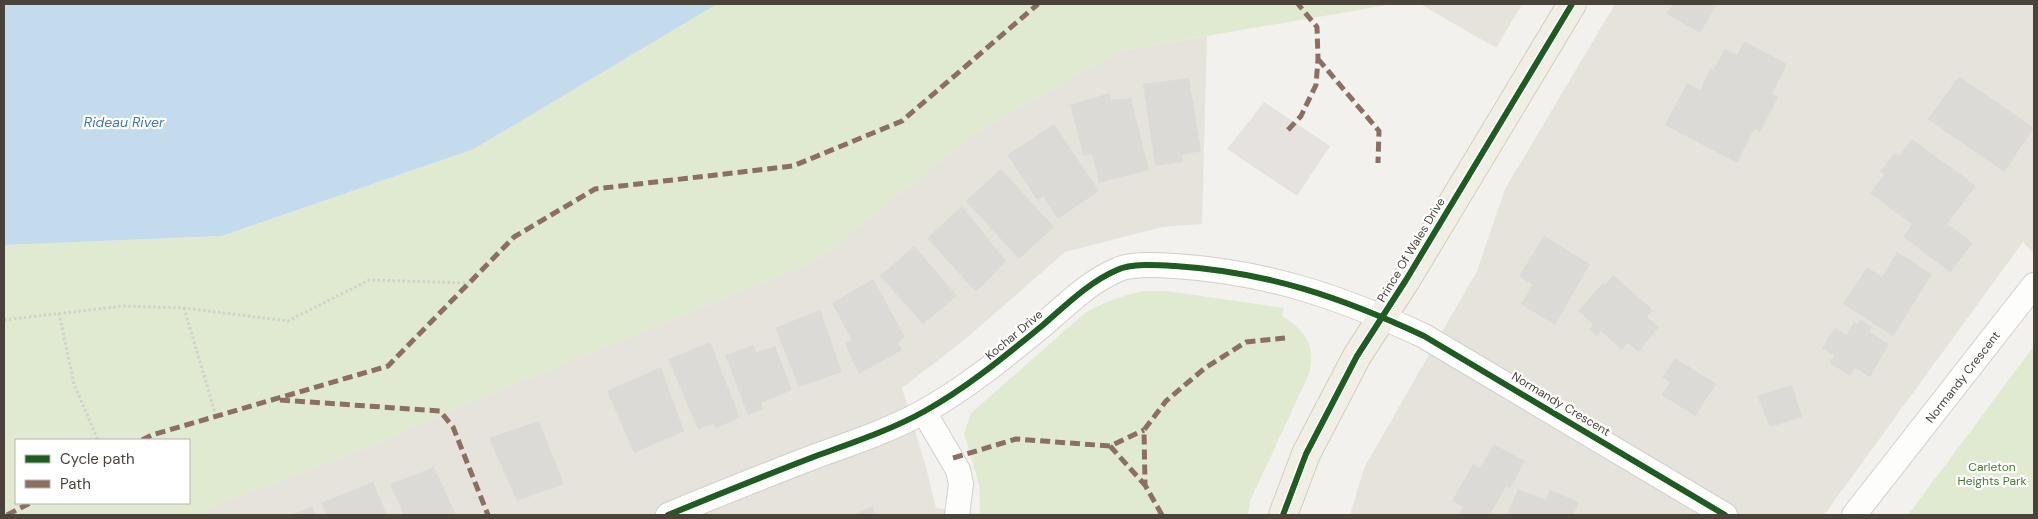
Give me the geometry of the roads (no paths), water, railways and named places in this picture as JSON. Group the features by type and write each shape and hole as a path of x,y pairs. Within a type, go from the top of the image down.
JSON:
{"main road":[{"name":"Prince Of Wales Drive","path":"1282,515 1306,454 1357,356 1383,317 1572,4"}],"street":[{"name":"Kochar Drive","path":"668,515 875,434 924,412 982,376 1088,287 1118,269 1156,265 1240,273 1277,280 1338,299 1383,317"},
{"name":"Normandy Crescent","path":"1854,515 2034,286"},
{"name":"Normandy Crescent","path":"1383,317 1424,336 1725,515"},
{"path":"924,412 958,470 961,484 957,515"}],"water":[{"name":"Rideau River","path":"4,4 717,4 474,149 222,236 4,245"}],"park label":[{"name":"Carleton Heights Park","path":"1992,474"}]}
